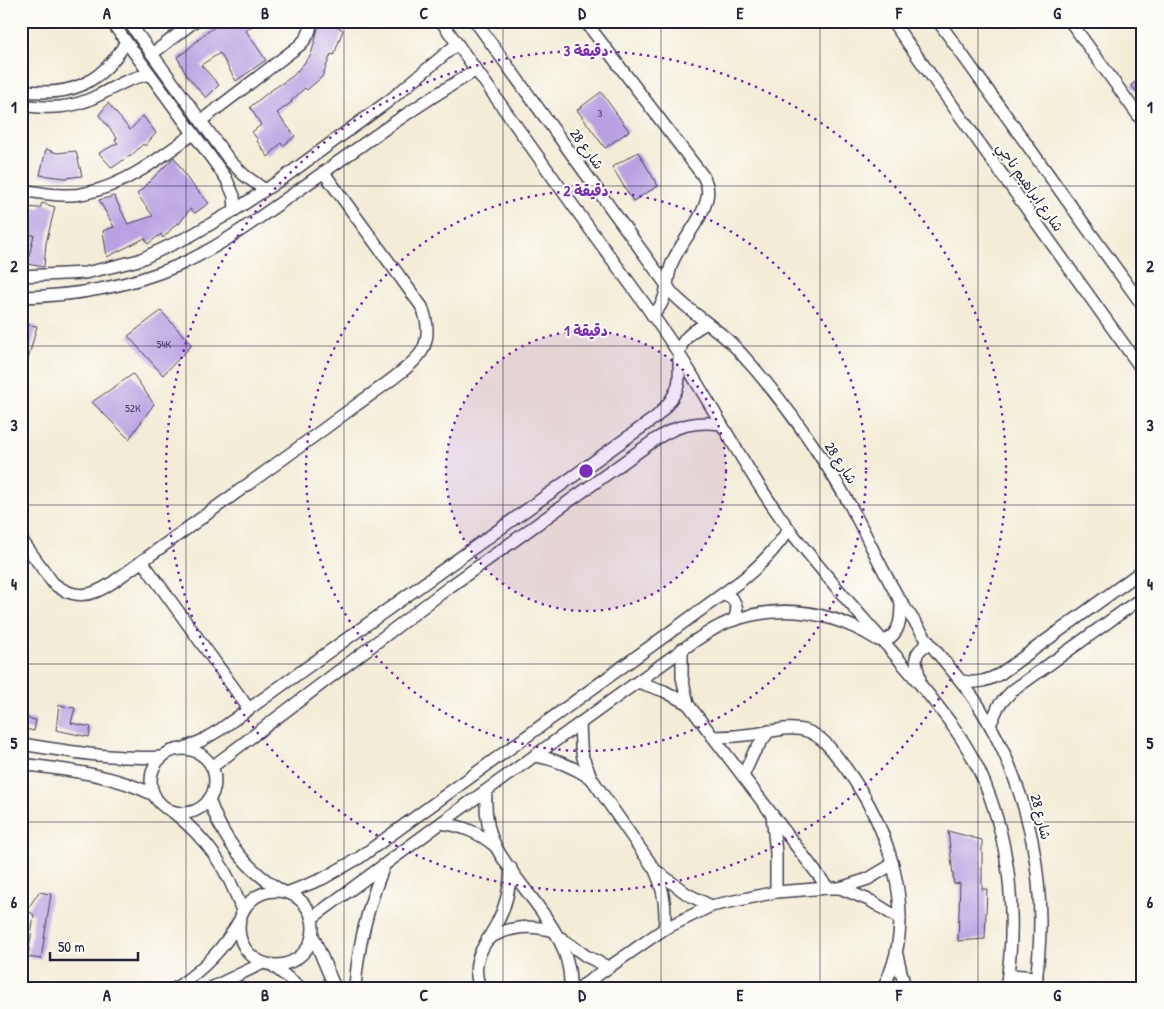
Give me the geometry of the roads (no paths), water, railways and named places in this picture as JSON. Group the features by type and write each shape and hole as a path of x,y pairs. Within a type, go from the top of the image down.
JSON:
{"street":[{"path":"111,21 232,188 235,210"},
{"path":"128,21 238,170 265,190"},
{"path":"152,54 196,21"},
{"path":"202,120 300,45 307,38 311,28 311,21"},
{"path":"440,21 678,352 765,495 789,529 818,566 885,641 945,714 967,747 985,782 998,819 1007,858 1011,897 1006,988"},
{"name":"شارع 28","path":"475,21 666,284 684,306 738,349 808,439 849,503 901,601 931,645 962,681 990,724 1020,793 1035,856 1040,903 1040,940 1036,982"},
{"path":"585,21 706,181 708,193 705,205 675,256 666,284 665,298 658,311 652,316"},
{"name":"شارع ابراهيم ناجي","path":"892,21 1143,371"},
{"name":"شارع ابراهيم ناجي","path":"938,21 1143,306"},
{"path":"1070,21 1143,122"},
{"path":"21,90 50,93 67,91 83,84 106,68 126,42"},
{"path":"21,276 85,273 139,260 190,236 265,190 390,100 457,44"},
{"path":"21,297 73,294 102,289 130,282 177,266 235,235 436,93 475,71"},
{"path":"21,105 41,108 70,106 90,99 120,83 150,74"},
{"path":"83,84 90,99"},
{"path":"390,100 402,117"},
{"path":"21,190 60,194 85,194 109,186 132,175 193,134"},
{"path":"21,539 53,584 66,592 75,594 94,593 142,561 415,361 422,352 428,330 427,318 422,307 324,172"},
{"path":"301,988 268,964 254,958 246,950 241,941 239,930 241,915 236,891 216,855 188,824 158,802 151,787 152,770 168,752 182,749 211,735 646,425 665,408 678,385 678,352 684,339 707,324"},
{"path":"212,767 448,588 656,440 680,426 693,423 721,424"},
{"path":"646,425 656,440"},
{"path":"176,988 198,972 218,953 249,902 258,895 269,891 285,891 322,879 359,858 722,595 764,562 789,529"},
{"path":"142,561 249,709"},
{"path":"962,681 969,683 986,681 1000,674 1143,570"},
{"path":"438,574 448,588"},
{"path":"722,595 730,597 736,604 737,612 733,620"},
{"path":"990,724 993,715 1005,698 1143,597"},
{"path":"312,918 699,638 733,620 761,613 781,611 814,613 840,620 878,640 885,641 894,634 900,624 901,601"},
{"path":"920,684 915,660 916,655 925,646 931,645"},
{"path":"682,649 682,677 688,704"},
{"path":"1017,661 1029,679"},
{"path":"638,682 664,691 688,704 772,814 834,888 871,901 900,919"},
{"path":"580,723 583,758 592,779 656,870 676,887 711,906"},
{"path":"713,737 741,736 788,728 806,730 822,739 853,778 869,805 882,834 893,864 898,891 900,919 896,953 883,988"},
{"path":"743,776 754,752 769,731"},
{"path":"21,744 110,757 162,757"},
{"path":"172,811 180,813 196,810 209,799 214,784 212,767 199,754 191,750 182,749"},
{"path":"534,756 571,766 592,779"},
{"path":"21,764 106,777 124,782 154,795"},
{"path":"486,791 486,814 496,847"},
{"path":"209,799 222,831 241,859 253,871 304,902 312,918 313,936 335,988"},
{"path":"772,814 776,853 776,892"},
{"path":"441,823 454,824 471,830 496,847 556,933 567,958 570,970 570,988"},
{"path":"355,988 363,928 376,885 385,864"},
{"path":"579,988 664,929 711,906 776,892 834,888 868,879 893,864"},
{"path":"480,988 476,967 478,954 504,908 508,895 511,868"},
{"path":"656,870 664,893 664,929"},
{"path":"484,943 505,930 530,926 556,933 586,956 608,967"},
{"path":"211,988 268,964 290,963 304,952 313,936"},
{"path":"896,953 905,988"},
{"path":"1008,975 1036,982"}]}
